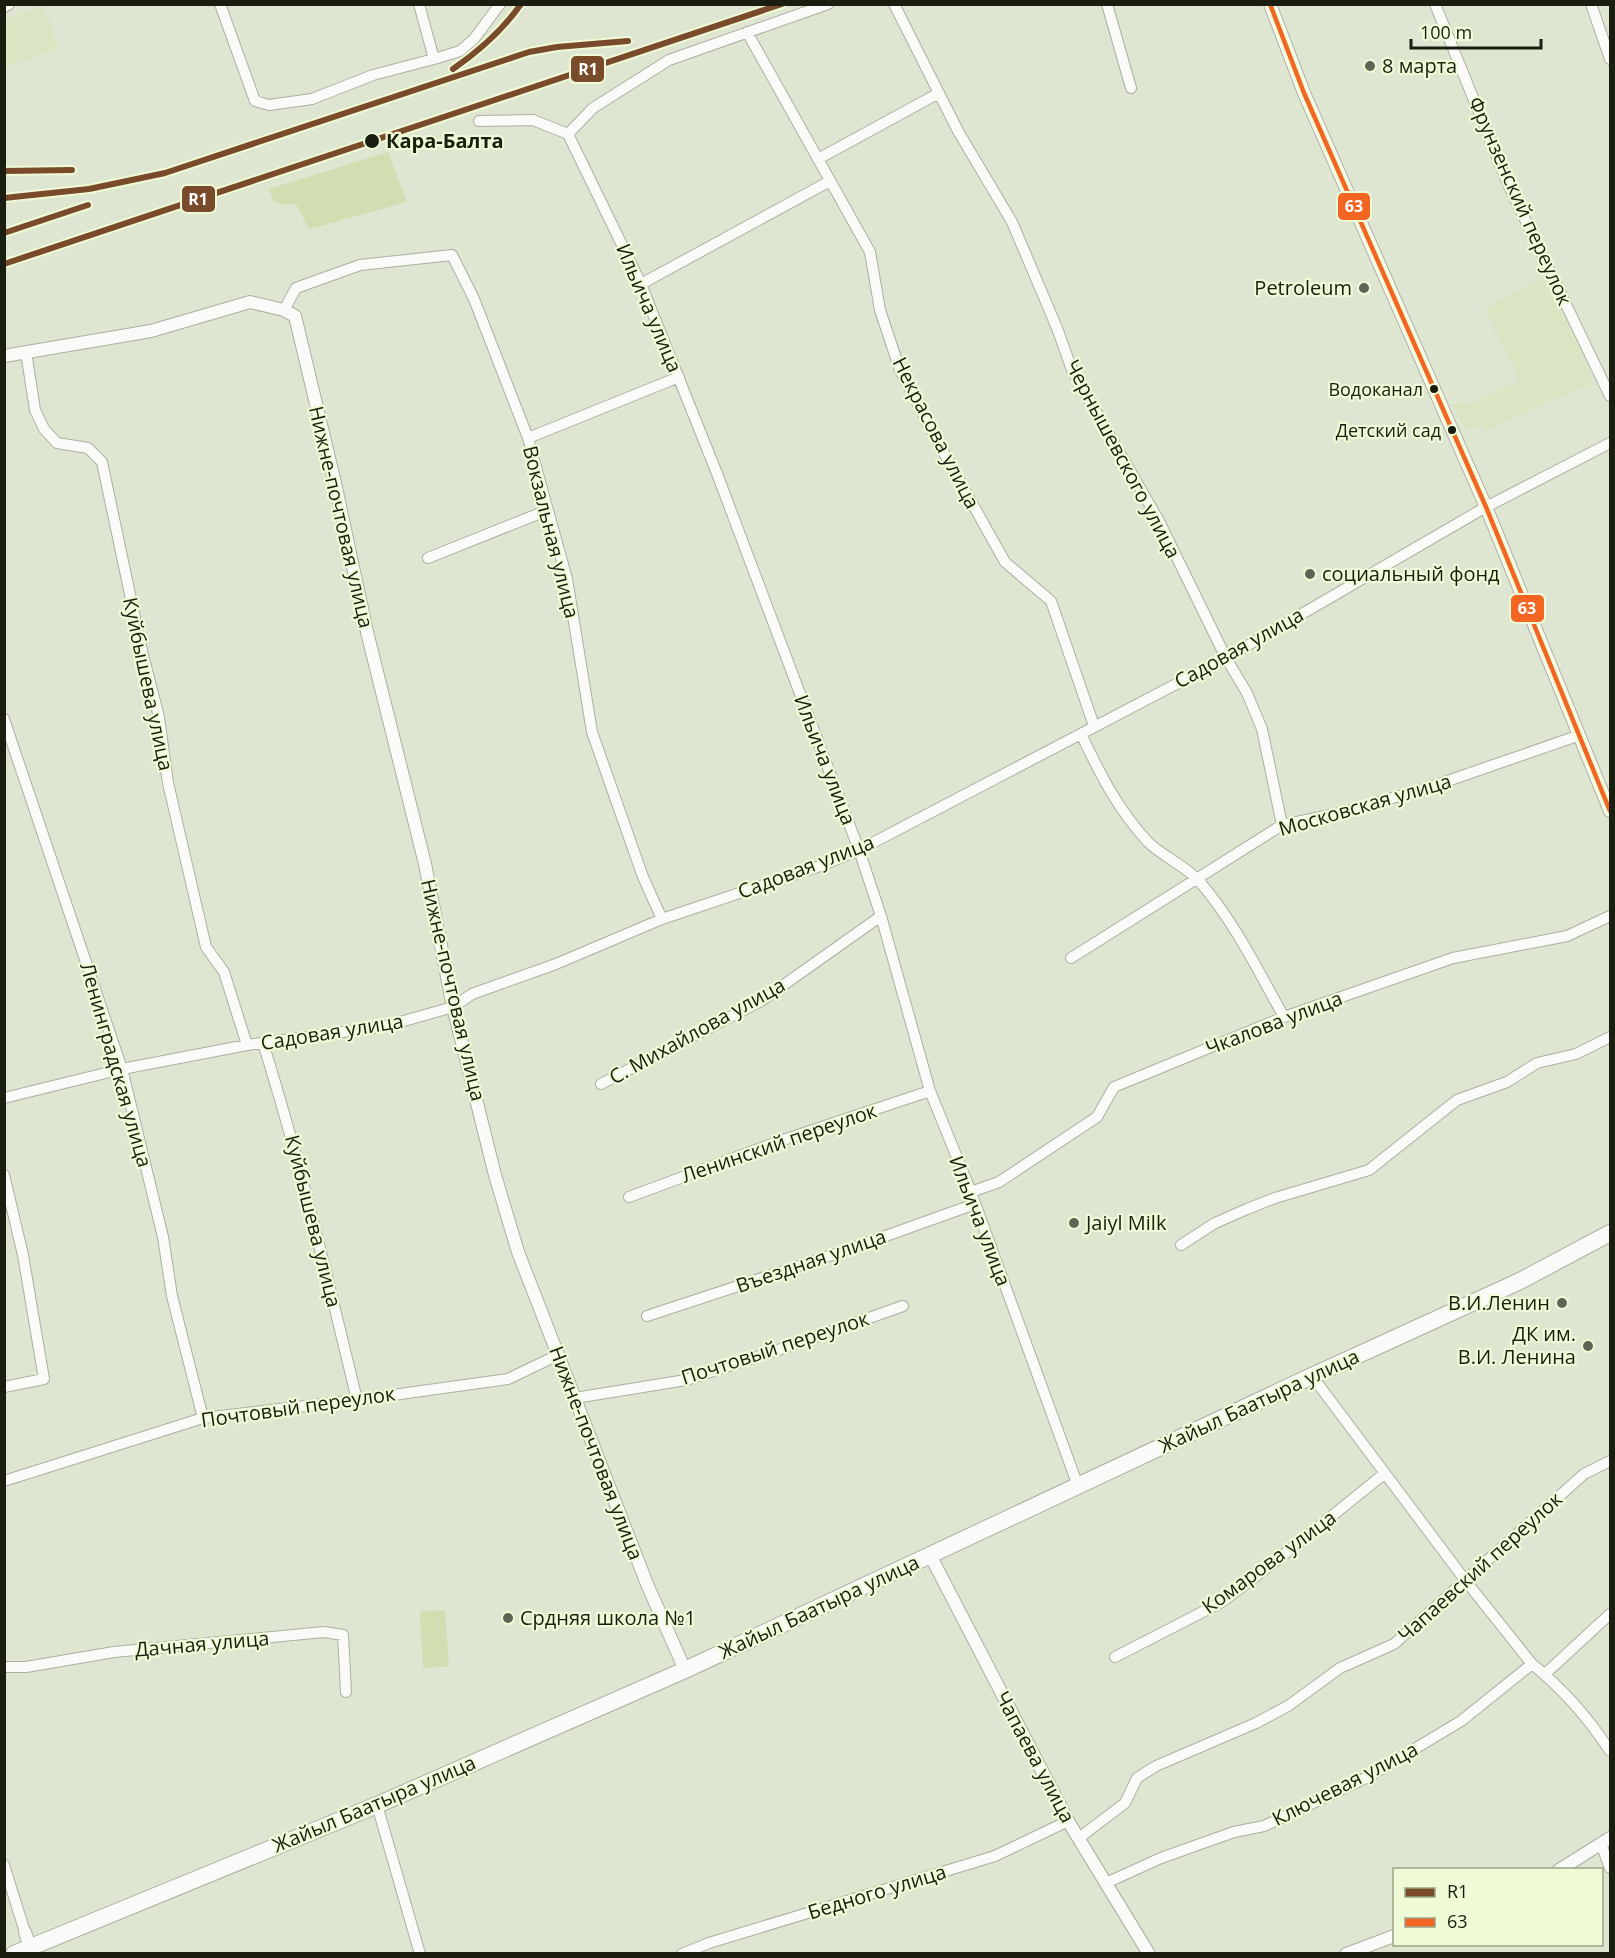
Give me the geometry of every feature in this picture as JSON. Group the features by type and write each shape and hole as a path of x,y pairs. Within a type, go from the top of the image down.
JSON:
{"highway":[{"name":"Жайыл Баатыра улица","path":"14,1953 28,1940 376,1805 682,1663 930,1555 1311,1376 1520,1281 1611,1233"}],"street":[{"path":"220,4 255,101 269,105 312,99 373,75 435,60 460,51 474,39 500,4"},
{"path":"419,4 435,60"},
{"path":"479,121 533,120 568,134 593,108 669,60 828,4"},
{"name":"Чернышевского улица","path":"894,4 958,131 1012,222 1057,328 1072,370 1159,521 1226,658 1247,693 1262,729 1282,825"},
{"path":"1107,4 1131,88"},
{"path":"1270,4 1304,93 1486,507 1611,811"},
{"name":"Фрунзенский переулок","path":"1435,4 1508,184 1611,396"},
{"path":"1591,4 1611,59"},
{"name":"Некрасова улица","path":"747,32 870,252 880,310 900,370 939,444 1005,562 1052,602 1094,726"},
{"path":"818,159 939,93"},
{"name":"Ильича улица","path":"568,134 641,284 725,493 859,850 881,916 930,1091 971,1192 1078,1486"},
{"path":"641,284 830,181"},
{"name":"Вокзальная улица","path":"284,310 296,288 360,265 452,255 474,298 528,438 567,579 592,732 643,877 662,919"},
{"path":"4,356 151,331 250,302 284,310"},
{"name":"Нижне-почтовая улица","path":"284,310 295,316 335,483 367,632 425,864 453,1007 495,1175 518,1252 647,1584 682,1663"},
{"name":"Куйбышева улица","path":"26,352 35,410 44,429 57,443 88,448 102,462 142,651 159,717 168,783 206,947 224,972 247,1045"},
{"path":"528,438 679,377"},
{"name":"Садовая улица","path":"4,1098 122,1069 247,1045 386,1026 453,1007 472,994 556,964 662,919 859,850 1226,658 1486,507 1611,442"},
{"path":"428,558 548,510"},
{"name":"Ленинградская улица","path":"4,719 122,1069 163,1237 172,1296 203,1418"},
{"path":"1081,734 1116,802 1149,843 1198,880 1238,935 1284,1017"},
{"name":"Московская улица","path":"1071,958 1282,825 1345,812 1422,789 1580,735"},
{"name":"С. Михайлова улица","path":"601,1084 761,1001 881,916"},
{"name":"Чкалова улица","path":"971,1192 999,1182 1097,1117 1114,1087 1284,1017 1453,958 1567,936 1611,916"},
{"path":"1181,1245 1215,1223 1247,1209 1275,1198 1369,1170 1457,1100 1507,1082 1537,1064 1576,1054 1611,1037"},
{"name":"Куйбышева улица","path":"263,1043 289,1125 313,1214 357,1400"},
{"name":"Ленинский переулок","path":"629,1197 777,1142 930,1091"},
{"path":"4,1175 23,1255 44,1379 4,1387"},
{"name":"Въездная улица","path":"647,1316 841,1252 975,1204"},
{"name":"Почтовый переулок","path":"575,1398 686,1380 903,1306"},
{"name":"Почтовый переулок","path":"4,1481 203,1418 357,1400 508,1378 558,1355"},
{"path":"1311,1376 1465,1580 1532,1664 1545,1674 1596,1729 1611,1751"},
{"name":"Чапаевский переулок","path":"1078,1838 1125,1803 1137,1778 1156,1766 1256,1723 1288,1706 1340,1668 1394,1644 1584,1474 1611,1461"},
{"name":"Комарова улица","path":"1115,1658 1222,1602 1384,1474"},
{"name":"Чапаева улица","path":"930,1555 1068,1821 1149,1953"},
{"path":"1545,1674 1611,1614"},
{"name":"Дачная улица","path":"4,1667 26,1666 114,1652 324,1632 343,1635 346,1692"},
{"name":"Ключевая улица","path":"1106,1883 1161,1858 1234,1832 1264,1826 1368,1777 1461,1721 1532,1664"},
{"path":"376,1805 420,1953"},
{"name":"Бедного улица","path":"682,1953 720,1939 995,1856 1068,1821"},
{"path":"1560,1868 1606,1841 1611,1868"},
{"path":"4,1865 28,1940"},
{"path":"1346,1953 1393,1937"}],"shaded area":[{"path":"43,6 59,47 5,68 5,19"},
{"path":"388,152 407,202 309,229 296,204 286,205 274,202 269,189"},
{"path":"1537,280 1544,281 1577,341 1594,384 1575,390 1486,431 1481,425 1467,430 1452,404 1463,401 1466,406 1519,381 1485,309"},
{"path":"445,1610 449,1666 423,1668 420,1611"}],"transit line":[{"name":"R1","path":"453,69 490,40 521,4"},
{"name":"R1","path":"4,264 782,4"},
{"name":"63","path":"1270,4 1304,93 1486,507 1610,811"},
{"name":"R1","path":"4,198 89,189 165,173 529,52 557,47 628,41"},
{"name":"R1","path":"4,171 72,170"},
{"name":"R1","path":"4,233 88,205"}],"place":[{"name":"8 марта","path":"1370,66"},
{"name":"Кара-Балта","path":"372,141"},
{"name":"Petroleum","path":"1364,288"},
{"name":"Водоканал","path":"1434,389"},
{"name":"Детский сад","path":"1452,430"},
{"name":"социальный фонд","path":"1310,574"},
{"name":"Jaiyl Milk","path":"1074,1223"},
{"name":"В.И.Ленин","path":"1562,1303"},
{"name":"ДК им. В.И. Ленина","path":"1588,1346"},
{"name":"Срдняя школа №1","path":"508,1618"}]}
